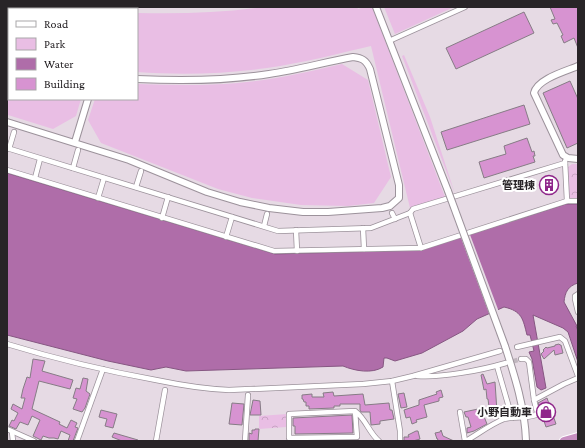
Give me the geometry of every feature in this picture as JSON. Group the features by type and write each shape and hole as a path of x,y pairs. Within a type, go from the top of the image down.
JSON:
{"highway":[{"path":"564,441 578,437"}],"street":[{"path":"376,7 448,191 505,346 515,376 524,418 526,441"},
{"path":"389,41 465,7"},
{"path":"7,122 75,142 143,165 213,194 257,206 303,212 328,212 382,208 394,203 399,198 399,185 370,69 362,58 353,57 290,70 238,78 198,80 138,79"},
{"path":"567,201 565,160 534,93 535,89 541,82 578,66"},
{"path":"75,142 88,100"},
{"path":"14,132 8,148 168,198 278,230 372,228 394,218 410,213 413,209 565,160 578,159"},
{"path":"73,168 78,150"},
{"path":"35,178 40,158"},
{"path":"7,170 274,251 421,248 567,201 578,202"},
{"path":"136,187 141,171"},
{"path":"98,198 104,178"},
{"path":"162,218 168,198"},
{"path":"392,213 394,218"},
{"path":"410,213 421,248"},
{"path":"264,226 267,214"},
{"path":"226,237 232,217"},
{"path":"363,228 364,249"},
{"path":"296,230 297,251"},
{"path":"578,294 575,296 578,312"},
{"path":"517,347 560,337 564,341 578,377 534,400"},
{"path":"7,344 103,369 145,378 211,389 296,387 392,381 500,351"},
{"path":"460,412 465,441 497,423 512,418 524,418 536,415 537,412 529,362 526,359 521,359"},
{"path":"413,376 429,377 497,366 506,363"},
{"path":"497,366 512,418"},
{"path":"76,441 103,369"},
{"path":"392,381 400,431 400,441"},
{"path":"156,441 165,390"},
{"path":"245,441 248,395"},
{"path":"355,411 357,437 317,439 288,438 289,414 355,411 360,415 374,437 379,441"},
{"path":"7,429 34,441"},
{"path":"12,432 13,441"}],"green space":[{"path":"264,7 357,7 358,9 372,7 445,197 410,208 371,46 293,64 235,72 138,72 138,13 201,13"},
{"path":"384,7 454,7 395,34"},
{"path":"8,55 8,100 81,100 76,116 53,129 8,115 7,58"},
{"path":"404,55 430,117 455,194 402,56"},
{"path":"342,64 368,80 391,177 374,203 348,206 301,205 252,198 218,189 101,143 88,120 95,100 138,100 138,84 225,84 251,82 303,73"},
{"path":"572,164 578,164 578,198 569,198 568,167"},
{"path":"287,414 286,427 259,429 259,416"}],"water":[{"path":"7,173 275,254 420,250 566,204 578,204 578,283 568,290 565,295 564,302 577,326 578,362 568,332 563,328 533,315 546,388 541,390 537,387 532,359 529,352 534,351 530,335 527,335 521,316 515,311 504,307 477,319 463,331 422,353 395,361 384,358 383,367 369,371 343,366 186,371 166,367 151,370 108,361 7,335"}],"pier":[{"path":"469,232 499,312 490,316 460,235"}],"building":[{"path":"550,7 578,7 578,48 574,38 564,43 561,36 563,35 557,23 553,24 551,20 555,19"},
{"path":"524,12 534,33 456,69 446,48"},
{"path":"570,81 578,99 578,143 567,148 543,93"},
{"path":"524,105 530,124 447,150 441,132"},
{"path":"527,138 532,152 534,151 535,156 533,156 535,162 484,178 479,162 506,154 504,146"},
{"path":"559,344 561,345 563,353 555,355 554,350 544,359 541,354 546,347"},
{"path":"33,359 45,361 42,371 73,380 70,389 39,381 32,409 60,422 59,424 67,428 71,420 77,423 75,427 78,428 73,441 68,441 70,435 61,431 58,439 43,436 41,440 33,436 40,420 32,416 28,425 20,422 16,429 9,426 12,420 14,421 18,413 11,409 13,404 22,409 25,398 21,398 27,377 30,378"},
{"path":"483,374 487,384 495,382 497,412 495,415 490,415 486,389 484,390 481,375"},
{"path":"83,378 88,379 86,391 90,394 82,412 73,409 77,399 73,398 76,388 80,389"},
{"path":"441,390 443,397 439,398 439,401 424,405 427,417 416,420 417,422 412,424 410,417 406,418 404,410 419,405 419,400 437,394 436,392"},
{"path":"333,392 334,396 363,394 365,405 389,403 394,419 380,421 380,424 371,425 370,412 361,412 360,404 340,404 340,406 334,406 334,408 309,409 309,406 306,406 306,402 302,399 302,395 312,394 312,397 324,397 323,393"},
{"path":"404,393 407,407 401,408 398,394"},
{"path":"547,398 556,424 546,427 538,403"},
{"path":"253,400 260,401 261,415 250,415"},
{"path":"232,403 244,404 242,425 229,424"},
{"path":"478,409 480,415 483,414 487,424 467,433 467,428 471,427 468,417 466,417 464,412"},
{"path":"101,410 117,414 113,428 105,426 107,419 99,417"},
{"path":"352,415 353,433 295,434 293,418"},
{"path":"259,429 258,441 249,441 249,433 252,434 252,430"},
{"path":"441,430 443,436 454,441 437,441 438,439 435,433 440,432"},
{"path":"418,431 420,439 404,441 404,437 409,437 408,435"},
{"path":"114,433 138,440 122,441 112,437"}],"tunnel":[{"path":"507,363 521,359"}],"place":[{"name":"管理棟","path":"549,185"},
{"name":"小野自動車","path":"546,412"}]}
